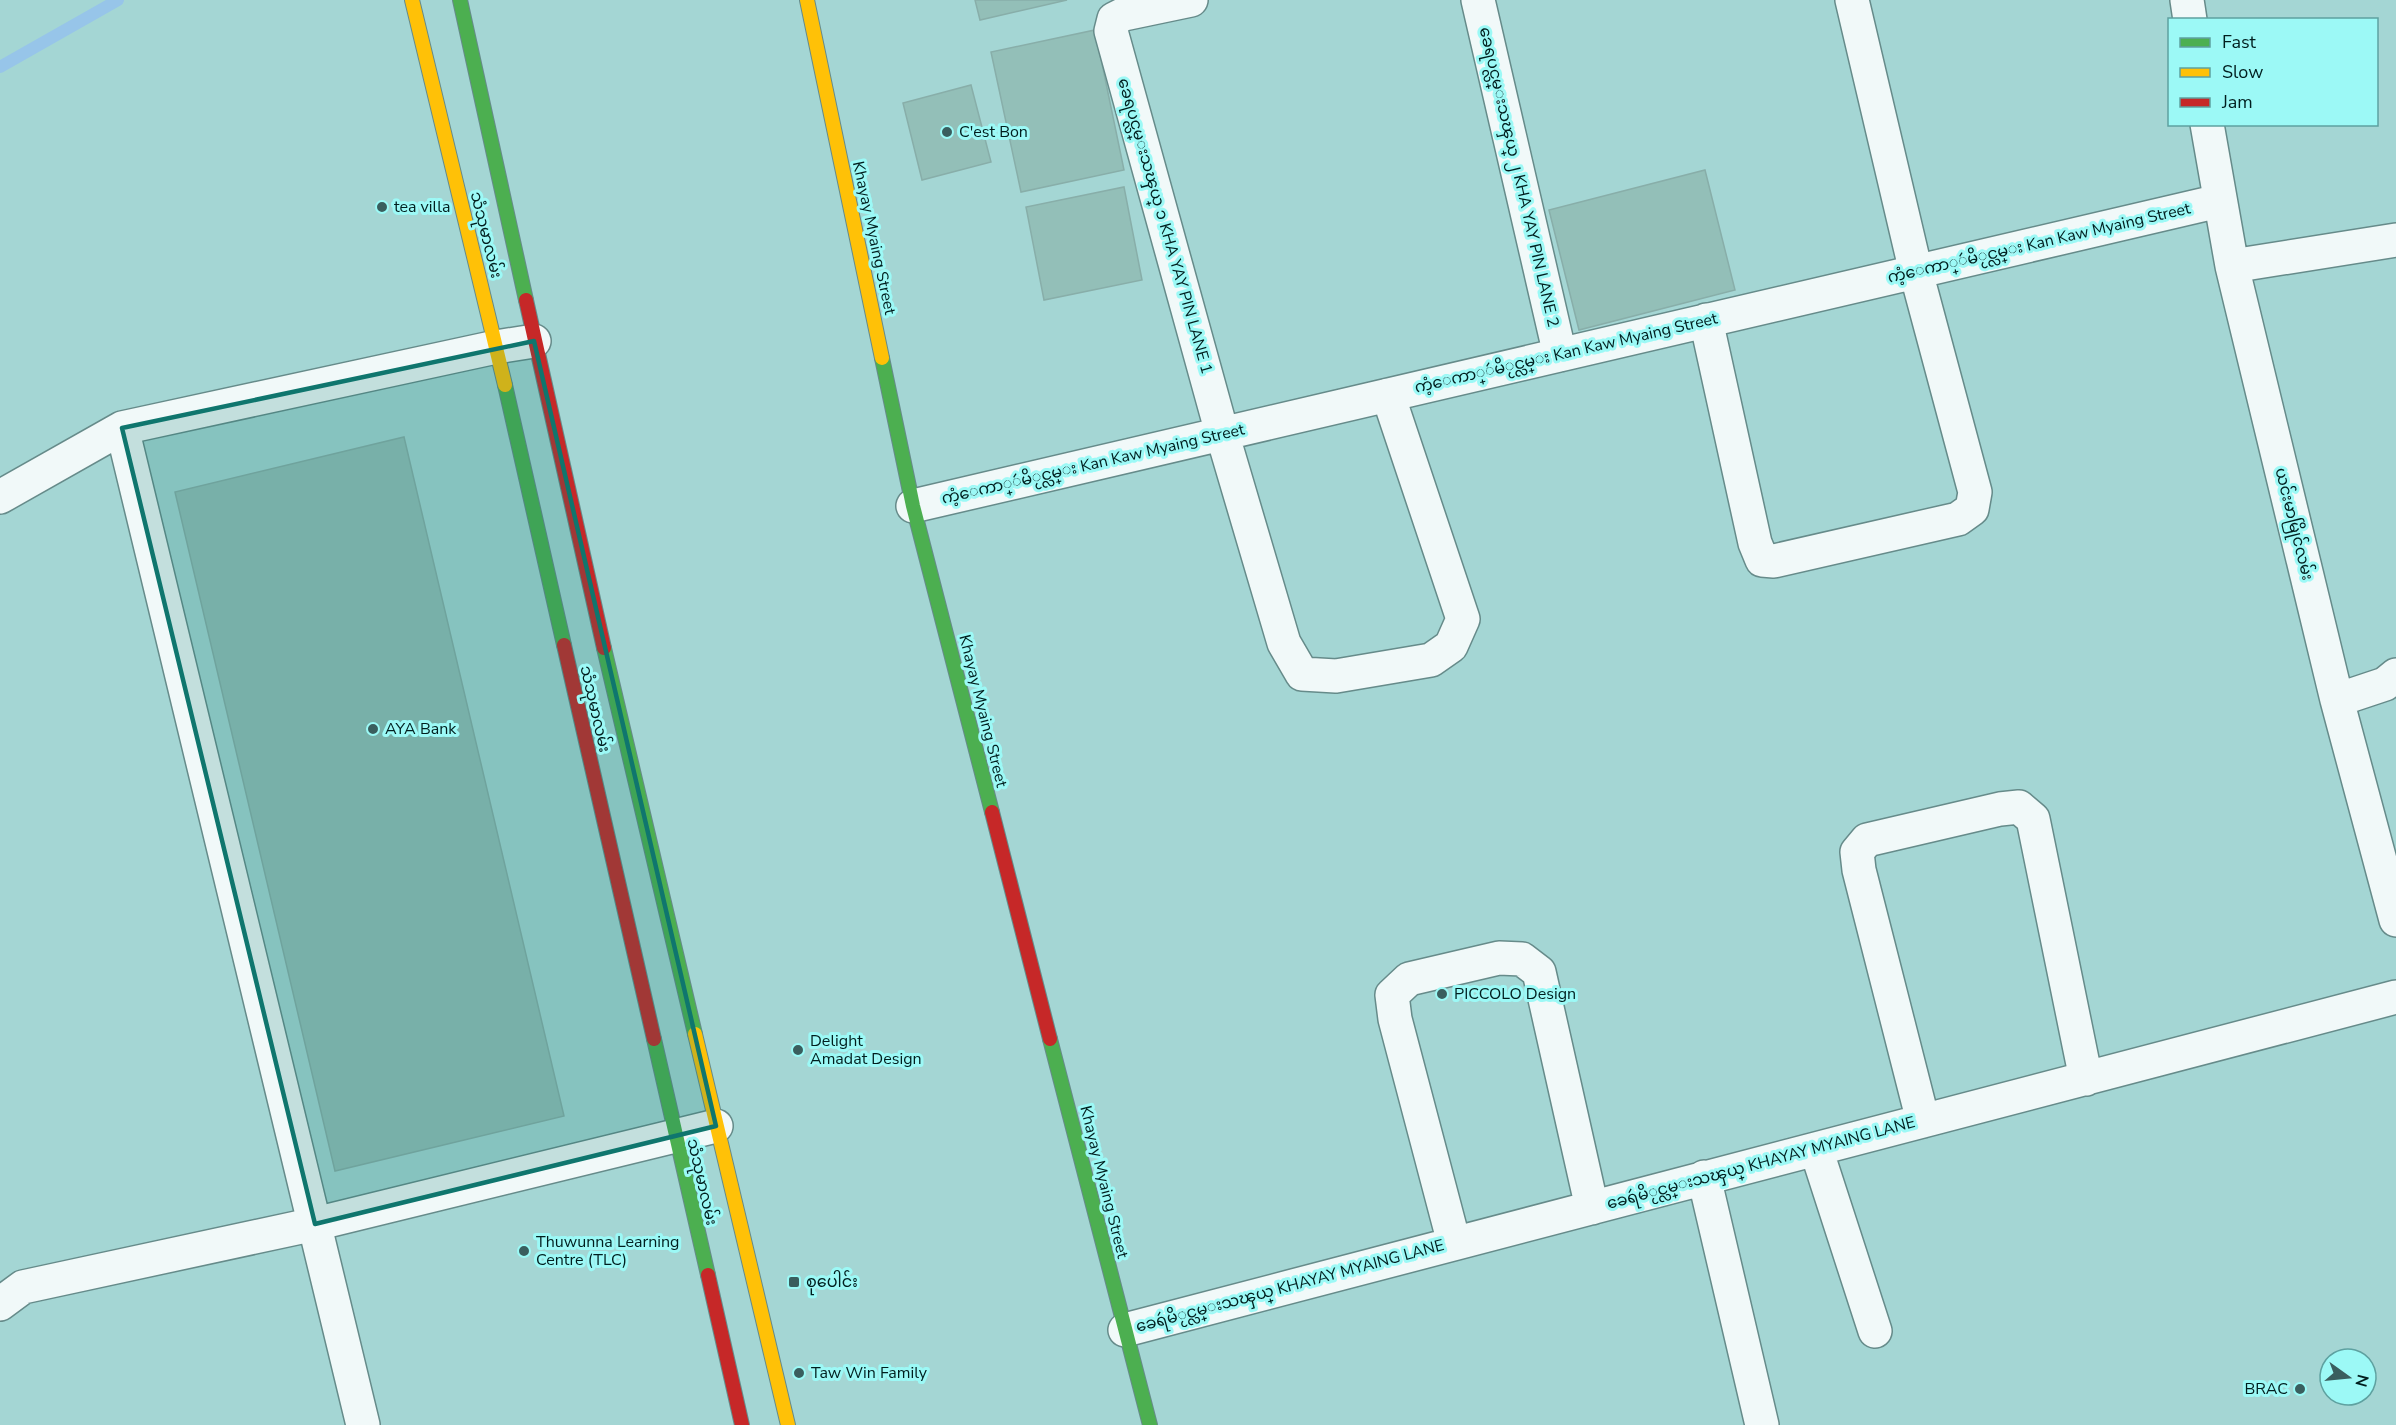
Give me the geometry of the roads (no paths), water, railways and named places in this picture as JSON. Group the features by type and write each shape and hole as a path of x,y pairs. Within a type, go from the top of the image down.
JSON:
{"main road":[{"name":"သံသုမာလမ်း","path":"412,0 496,347 742,1425"},
{"name":"သံသုမာလမ်း","path":"460,0 534,341 716,1126 788,1425"},
{"name":"Khayay Myaing Street","path":"807,0 914,506 1150,1425"}],"street":[{"name":"ခေရပင္လမ္းသၾယ္ ၁ KHA YAY PIN LANE 1","path":"1191,0 1124,14 1114,19 1111,31 1222,433 1284,643 1302,674 1336,676 1431,660 1451,646 1463,619 1388,394"},
{"name":"ခေရပင္လမ္းသၾယ္ ၂ KHA YAY PIN LANE 2","path":"1478,0 1560,355"},
{"path":"1706,320 1755,543 1762,560 1774,561 1958,519 1972,509 1975,492 1916,272 1852,0"},
{"path":"2187,0 2190,18"},
{"name":"ယင်းမာမြိုင်လမ်း","path":"2206,126 2232,266 2337,700 2396,920"},
{"name":"ကံ့ေကာ္ဴမိႂင္လမ္း Kan Kaw Myaing Street","path":"914,506 2219,201"},
{"path":"2232,266 2396,240"},
{"path":"0,497 122,428 496,347 534,341"},
{"path":"122,428 363,1425"},
{"path":"2337,700 2385,684 2396,675"},
{"path":"1923,1121 1859,870 1857,852 1867,840 2000,809 2019,807 2033,819 2086,1078"},
{"path":"1454,1244 1395,1019 1392,995 1409,979 1498,958 1522,959 1539,972 1592,1208"},
{"name":"ခေရဴမိႂင္လမ္းသၾယ္ KHAYAY MYAING LANE","path":"1125,1330 2396,997"},
{"path":"0,1304 23,1287 315,1224 716,1126"},
{"path":"1816,1149 1875,1331"},
{"path":"1704,1177 1762,1425"}],"waterway":[{"path":"0,67 118,0"}],"place":[{"name":"C'est Bon","path":"947,132"},
{"name":"tea villa","path":"382,207"},
{"name":"AYA Bank","path":"373,729"},
{"name":"PICCOLO Design","path":"1442,994"},
{"name":"Delight Amadat Design","path":"798,1050"},
{"name":"Thuwunna Learning Centre (TLC)","path":"524,1251"},
{"name":"စုပေါင်း","path":"794,1282"},
{"name":"Taw Win Family","path":"799,1373"},
{"name":"BRAC","path":"2300,1389"}]}
